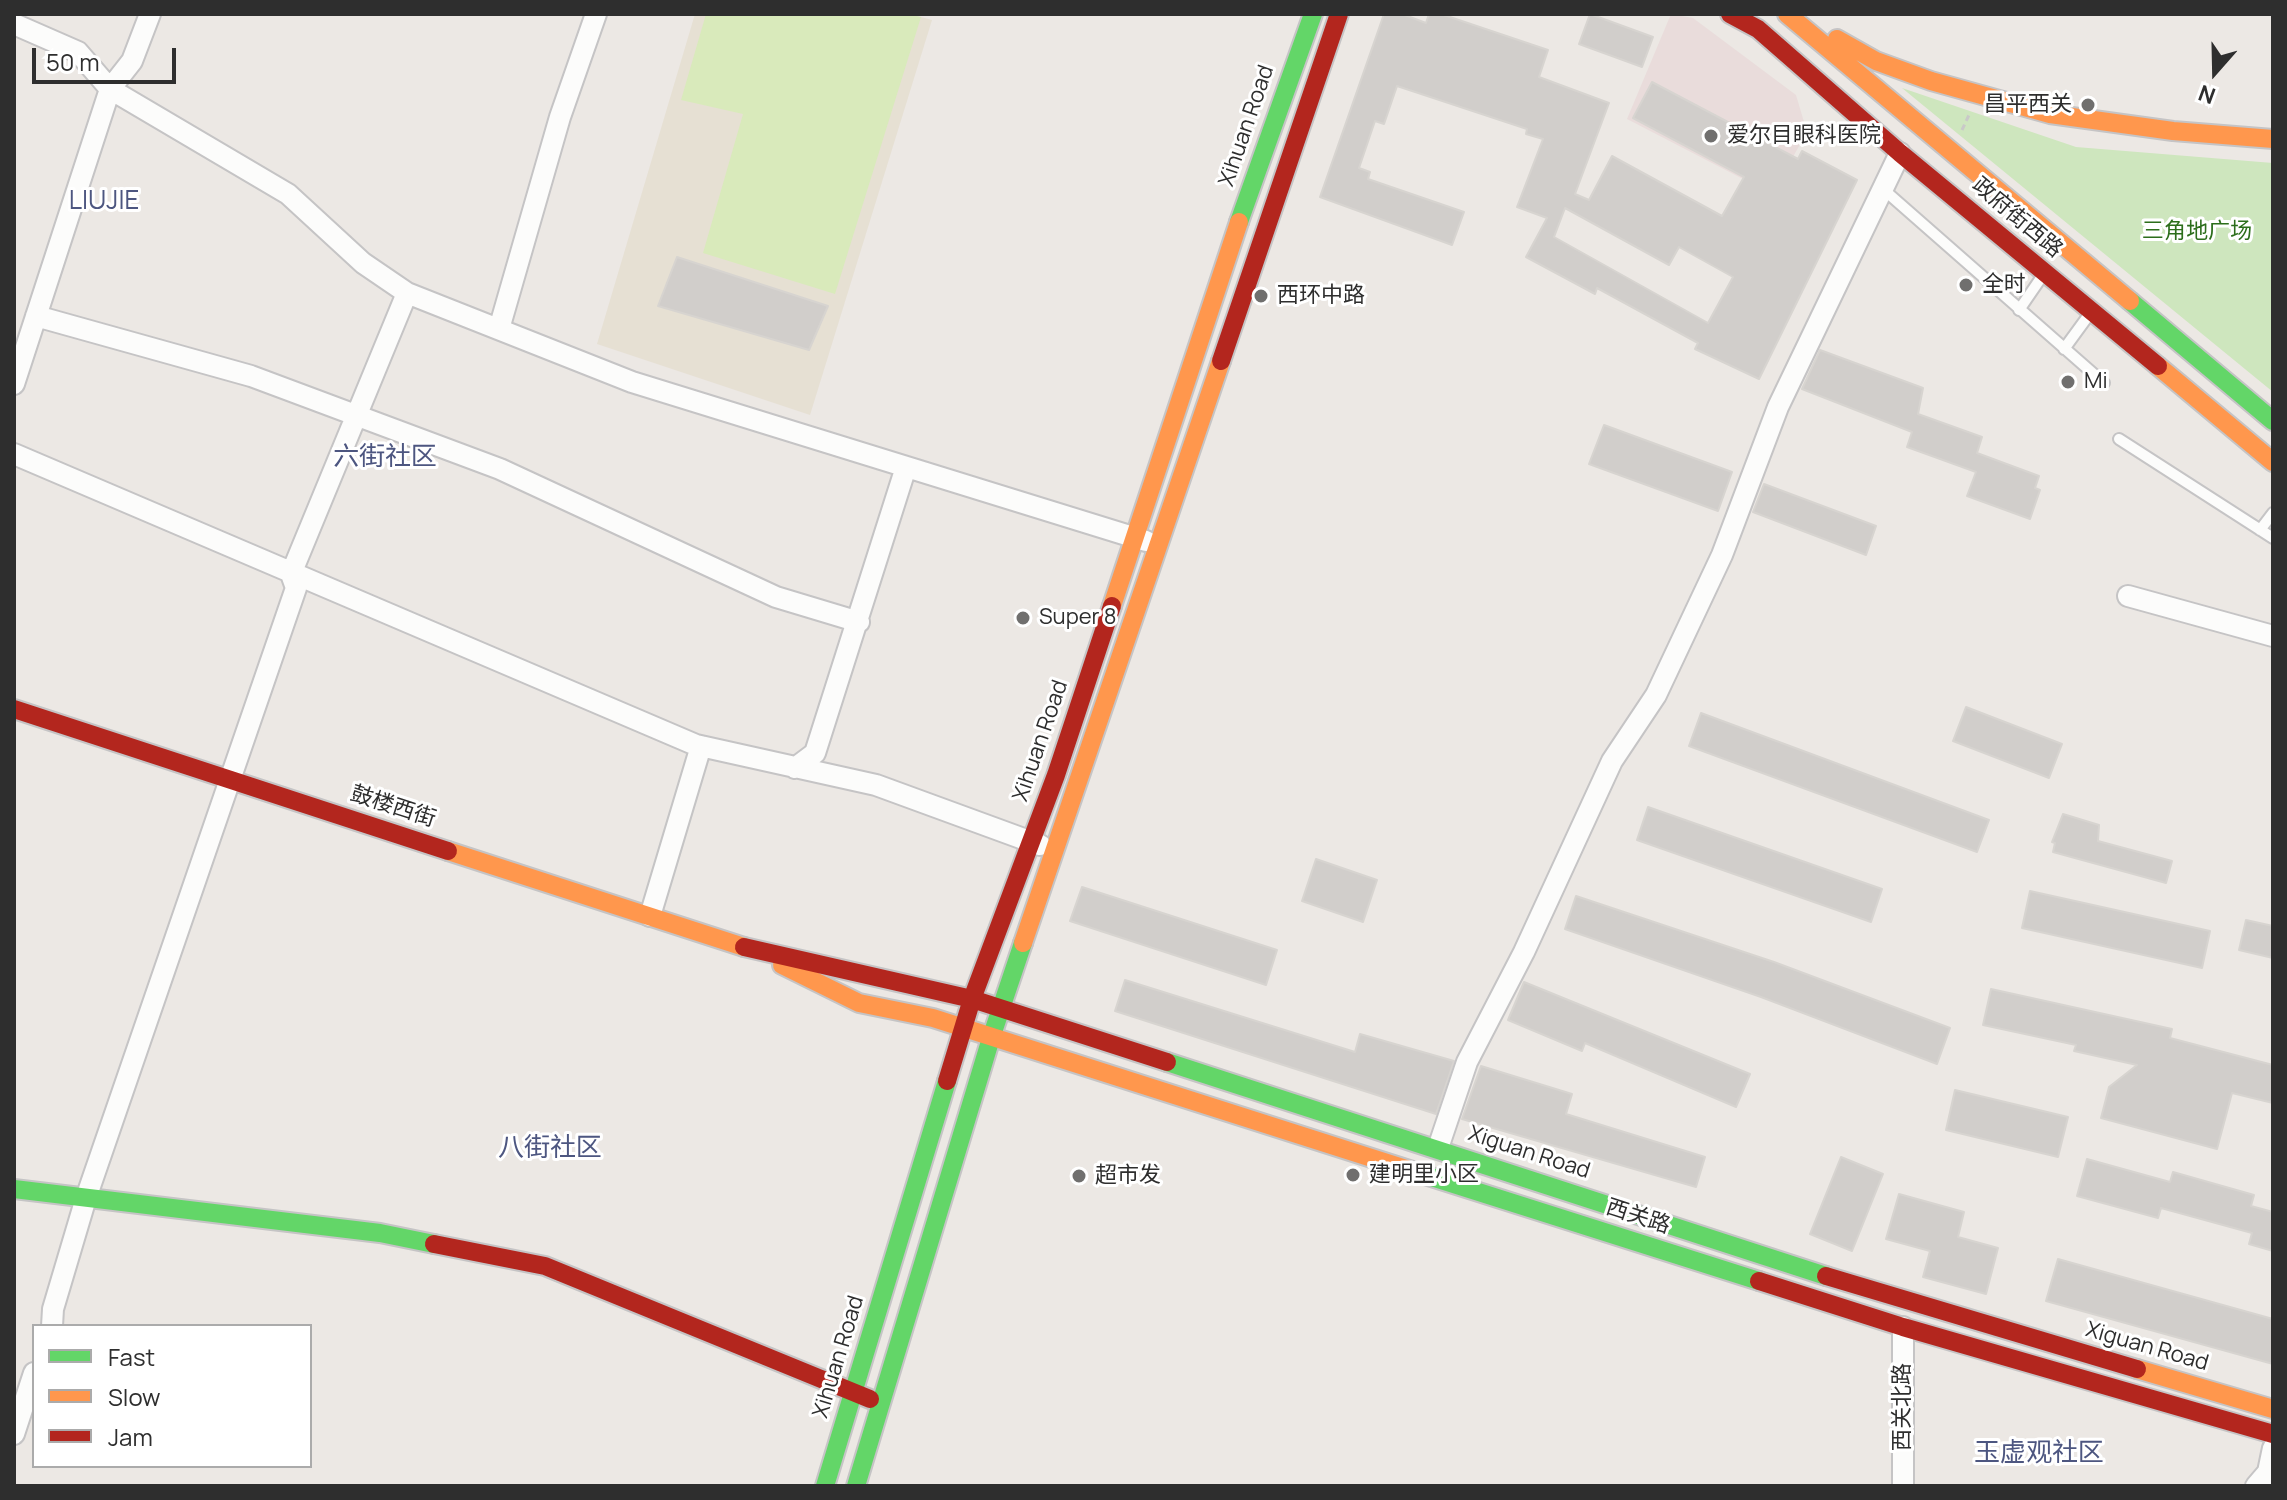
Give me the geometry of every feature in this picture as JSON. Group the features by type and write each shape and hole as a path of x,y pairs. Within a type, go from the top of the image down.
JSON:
{"street":[{"path":"14,384 110,89 132,61 150,14"},
{"path":"499,329 560,117 596,14"},
{"name":"Xihuan Road","path":"825,1486 972,999 1031,842 1259,161 1313,14"},
{"path":"856,1486 991,1038 1156,544 1339,14"},
{"name":"政府街西路","path":"1730,14 1758,29 1900,153 2273,462"},
{"path":"1790,14 1876,61 2004,104 2050,114 2173,131 2273,139"},
{"name":"政府街西路","path":"1790,14 2273,421"},
{"path":"14,24 78,52 110,89 288,194 363,263 407,293 632,382 1156,544"},
{"path":"1438,1148 1467,1062 1524,952 1612,761 1656,695 1722,555 1778,407 1900,153"},
{"path":"52,1324 53,1309 86,1198 296,588 291,574 407,293"},
{"path":"36,316 251,376 357,415 500,469 776,597 859,622"},
{"path":"14,454 701,746 876,785 1055,851"},
{"path":"795,768 815,753 906,467"},
{"path":"2128,596 2273,636"},
{"name":"鼓楼西街","path":"14,709 756,951 1001,1008"},
{"path":"650,916 701,746"},
{"name":"鼓楼西街","path":"756,951 851,1000 909,1011 991,1038"},
{"name":"Xiguan Road","path":"1001,1008 1911,1303 2273,1409"},
{"name":"西关路","path":"991,1038 1903,1327 2273,1434"},
{"path":"14,1189 380,1233 545,1266 881,1403"},
{"name":"西关北路","path":"1903,1327 1903,1486"},
{"path":"14,1434 32,1379"},
{"path":"2256,1486 2268,1472 2273,1448"}],"lane":[{"path":"1883,189 2104,383"},
{"path":"2019,310 2045,273"},
{"path":"2064,349 2092,311"},
{"path":"2119,439 2273,538"},
{"path":"2260,530 2273,513"}],"path":[{"path":"1956,140 1969,112"}],"shaded area":[{"path":"695,14 910,14 932,20 810,415 597,344"},
{"path":"1671,14 1693,18 1796,95 1807,132 1772,194 1627,119"}],"green space":[{"path":"706,14 908,14 921,17 835,294 703,253 743,114 681,100"},
{"name":"三角地广场","path":"1902,88 2076,147 2273,163 2273,392"}],"building":[{"path":"1384,14 1402,14 1426,23 1429,14 1441,14 1548,50 1539,77 1609,103 1575,194 1589,200 1612,156 1722,216 1744,177 1633,118 1652,82 1798,159 1802,151 1857,180 1759,379 1695,349 1698,343 1597,288 1595,294 1526,257 1547,218 1517,207 1543,139 1526,134 1527,129 1397,86 1384,124 1375,121 1359,168 1370,172 1368,179 1464,212 1452,245 1320,197","holes":["1565,208 1669,265 1679,247 1733,277 1708,323 1554,237"]},
{"path":"1590,14 1653,37 1642,67 1579,44"},
{"path":"677,257 828,306 809,350 658,306"},
{"path":"1820,350 1923,388 1918,414 1982,437 1977,453 2039,476 2035,488 2040,490 2030,519 1967,496 1976,472 1907,447 1912,432 1802,389"},
{"path":"1604,425 1732,472 1718,511 1589,464"},
{"path":"1764,484 1876,526 1866,555 1753,512"},
{"path":"1966,707 2062,744 2049,778 1953,741"},
{"path":"1701,713 1989,820 1977,852 1689,746"},
{"path":"1648,807 1882,889 1871,922 1637,840"},
{"path":"2063,814 2099,825 2098,841 2172,861 2166,883 2053,852 2055,843 2052,842"},
{"path":"1316,859 1377,880 1363,922 1302,901"},
{"path":"1082,887 1277,950 1266,985 1070,921"},
{"path":"2030,891 2210,931 2202,968 2022,928"},
{"path":"1576,896 1774,962 1950,1028 1937,1064 1761,997 1565,929"},
{"path":"2246,920 2273,926 2273,958 2239,950"},
{"path":"1125,980 1355,1052 1360,1034 1454,1061 1436,1114 1115,1011"},
{"path":"1524,982 1750,1074 1736,1107 1585,1043 1582,1051 1508,1020"},
{"path":"1991,989 2172,1029 2170,1038 2273,1065 2273,1103 2232,1093 2217,1149 2101,1118 2109,1087 2137,1065 2074,1051 2076,1045 1983,1025"},
{"path":"1481,1066 1572,1094 1566,1114 1705,1157 1696,1187 1462,1119"},
{"path":"1955,1090 2068,1117 2058,1157 1946,1130"},
{"path":"1841,1157 1883,1174 1852,1251 1810,1234"},
{"path":"2087,1159 2170,1182 2173,1172 2254,1195 2251,1206 2273,1212 2273,1251 2249,1244 2252,1233 2161,1208 2158,1218 2077,1196"},
{"path":"1899,1194 1964,1212 1958,1237 1998,1248 1986,1294 1923,1277 1930,1251 1886,1239"},
{"path":"2058,1259 2273,1319 2273,1364 2046,1301"}],"traffic: fast":[{"path":"1239,222 1313,14"},
{"path":"2130,301 2273,421"},
{"path":"856,1486 991,1038 1023,943"},
{"path":"1167,1062 1826,1276"},
{"path":"825,1486 947,1081"},
{"path":"1425,1175 1759,1281"},
{"path":"14,1189 380,1233 434,1244"}],"traffic: slow":[{"path":"1787,14 2130,301"},
{"path":"1837,39 1876,61 1931,81 2050,114 2173,131 2273,139"},
{"path":"1112,606 1239,222"},
{"path":"1023,943 1221,361"},
{"path":"2158,366 2273,462"},
{"path":"448,851 744,947"},
{"path":"782,965 859,1003 933,1018 1425,1175"},
{"path":"2137,1369 2273,1409"}],"traffic: jam":[{"path":"1221,361 1339,14"},
{"path":"1730,14 1758,29 1900,153 2158,366"},
{"path":"947,1081 972,999 1056,775 1112,606"},
{"path":"14,709 448,851"},
{"path":"744,947 972,999 1167,1062"},
{"path":"434,1244 545,1266 870,1399"},
{"path":"1826,1276 2137,1369"},
{"path":"1759,1281 1903,1327 2273,1434"}],"place":[{"name":"昌平西关","path":"2088,105"},
{"name":"爱尔目眼科医院","path":"1711,136"},
{"name":"全时","path":"1966,285"},
{"name":"西环中路","path":"1261,296"},
{"name":"Mi","path":"2068,382"},
{"name":"Super 8","path":"1023,618"},
{"name":"建明里小区","path":"1353,1175"},
{"name":"超市发","path":"1079,1176"}],"district":[{"name":"LIUJIE","path":"104,202"},
{"name":"六街社区","path":"385,458"},
{"name":"八街社区","path":"550,1149"},
{"name":"玉虚观社区","path":"2039,1454"}]}
